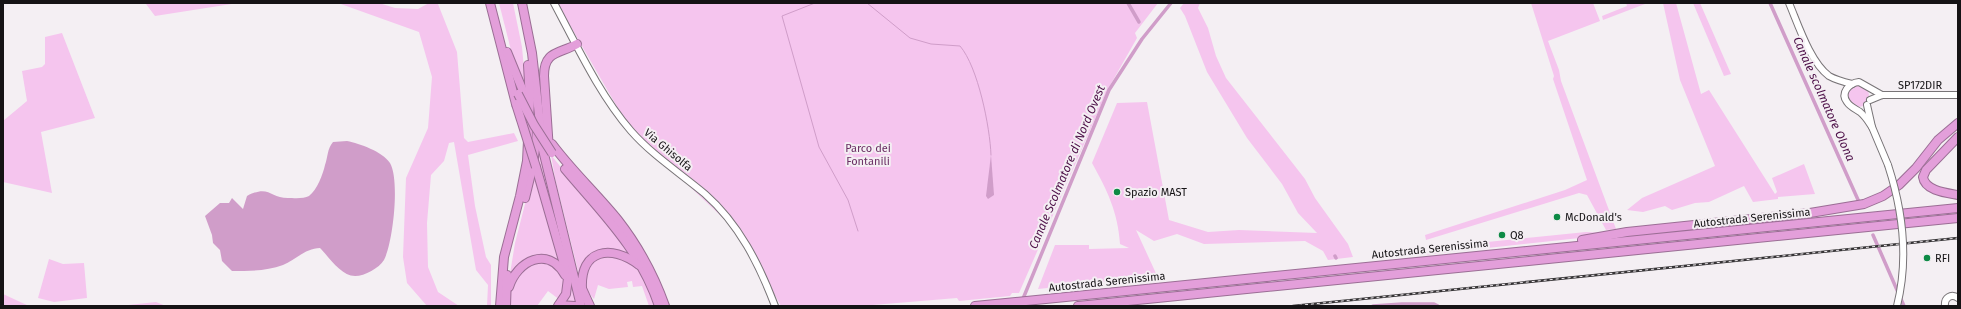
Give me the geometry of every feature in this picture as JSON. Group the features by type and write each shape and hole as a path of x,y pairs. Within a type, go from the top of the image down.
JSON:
{"highway":[{"path":"490,3 516,104 567,273 568,283 566,294 559,305 575,306"},
{"path":"495,3 510,61 521,95 552,144 571,168 614,216 633,241 652,273 665,306"},
{"path":"500,306 503,268 524,177 529,130 529,74 516,3"},
{"path":"522,3 532,53 538,120 544,158 582,306"},
{"path":"577,44 556,52 549,57 544,73 550,165 579,284 590,306"},
{"path":"505,63 534,124 552,153 616,227 643,268 659,306"},
{"path":"506,306 508,267 533,165 538,120"},
{"path":"1520,252 1552,243 1592,239 1620,233 1810,213 1864,204 1883,196 1900,185 1916,168 1933,145 1958,123"},
{"path":"1958,137 1926,170 1923,177 1926,183 1934,189 1958,195"},
{"name":"Autostrada Serenissima","path":"975,306 1958,208"},
{"name":"Autostrada Serenissima","path":"1078,306 1958,218"},
{"path":"582,290 586,268 592,258 601,254 610,252 622,254 643,268"},
{"path":"507,296 510,283 518,270 525,263 534,260 546,259 555,263 562,271 568,283"}],"main road":[{"name":"Via Ghisolfa","path":"554,3 615,110 631,131 649,149 705,194 734,226 751,251 774,303"},
{"path":"1789,3 1817,63 1825,72 1836,80 1845,94 1847,102 1864,116 1872,127 1888,165 1899,203 1903,234 1902,274 1897,306"},
{"path":"1836,80 1852,84 1861,83 1882,96"},
{"path":"1845,94 1847,88 1852,84"},
{"path":"1869,88 1868,102 1872,127"},
{"name":"SP172DIR","path":"1882,96 1958,95"},
{"path":"1852,106 1859,108 1882,96"},
{"path":"1941,306 1950,296 1958,298"}],"green space":[{"path":"135,3 238,3 155,16 146,4"},
{"path":"338,3 379,3 395,8 418,9 429,3 438,4 457,52 464,138 468,142 514,133 518,141 468,155 475,206 486,257 491,265 491,306 487,306 488,285 476,270 454,142 449,143 444,161 431,175 427,223 428,267 438,292 459,306 427,306 407,283 403,257 406,178 428,128 432,77 419,32"},
{"path":"499,3 513,3 522,47 526,90 515,66"},
{"name":"Parco dei Fontanili","path":"557,3 1158,3 1135,33 1137,38 1108,89 1019,293 1012,293 1010,296 959,301 957,298 861,306 781,306 741,235 631,131"},
{"path":"1184,3 1200,3 1198,8 1208,28 1216,56 1226,78 1305,179 1315,198 1348,244 1353,257 1328,260 1323,251 1305,241 1204,244 1177,234 1154,241 1136,230 1160,282 1134,284 1133,279 1038,289 1055,245 1089,245 1089,249 1129,248 1120,244 1117,222 1111,202 1092,163 1117,103 1147,102 1169,220 1208,232 1239,230 1317,233 1298,213 1282,184 1247,138 1207,72 1185,16 1180,8"},
{"path":"1531,3 1593,3 1600,21 1548,41 1559,70 1561,81 1616,229 1606,230 1587,195 1579,193 1426,240 1425,235 1565,190 1587,180 1553,79 1554,76"},
{"path":"1626,3 1645,4 1603,20 1602,16 1627,6"},
{"path":"1663,3 1676,3 1701,94 1709,90 1775,194 1777,192 1772,178 1804,164 1815,194 1778,197 1778,199 1753,202 1744,186 1709,202 1695,203 1672,210 1665,206 1643,212 1627,210 1642,198 1715,166 1680,80"},
{"path":"1693,3 1700,3 1731,74 1724,76"},
{"path":"62,33 95,118 41,132 52,193 3,182 3,121 27,101 22,71 42,67 45,64 45,37"},
{"path":"1858,85 1862,86 1868,92 1868,100 1862,106 1858,107 1854,106 1848,100 1847,96 1848,92 1854,86"},
{"path":"538,145 579,305 565,301 570,288 536,159"},
{"path":"551,155 636,260 598,253 580,279 555,178"},
{"path":"534,169 564,268 539,257 509,280 515,243"},
{"path":"1586,232 1605,233 1589,237 1424,255 1468,244"},
{"path":"622,256 641,271 657,306 649,306 642,286 633,287 632,281 627,282 628,287 609,289 598,285 594,299 590,294 585,283 585,278 589,269 597,258"},
{"path":"49,259 63,264 84,263 87,298 54,302 38,298"},
{"path":"538,261 551,263 564,278 565,282 560,300 548,291 537,306 508,306 511,290 516,279 524,270"},
{"path":"3,294 29,306 3,306"},
{"path":"156,302 166,306 119,306"}],"shaded area":[{"path":"347,141 364,146 382,155 390,163 393,171 395,183 394,212 390,240 382,263 375,269 359,276 350,275 340,270 320,248 310,250 277,267 258,270 232,271 222,261 220,250 213,243 212,235 205,216 220,203 229,203 232,198 243,209 247,196 260,191 269,192 277,196 288,198 304,198 309,196 315,190 321,177 333,142"},
{"path":"991,155 994,195 988,199 986,196"}],"waterway":[{"path":"815,3 782,16 819,147 848,200 858,231"},
{"path":"867,3 910,38 931,44 960,46 972,68 982,98 991,155"},
{"path":"1128,3 1139,22"},
{"name":"Canale Scolmatore di Nord Ovest","path":"1020,306 1109,90 1142,39 1171,3"},
{"name":"Canale scolmatore Olona","path":"1770,3 1859,202"},
{"name":"Canale scolmatore Olona","path":"1873,235 1904,306"},
{"path":"1373,306 1402,304 1434,304 1438,306"}],"railway":[{"path":"1293,306 1958,238"}],"place":[{"name":"Spazio MAST","path":"1117,192"},
{"name":"McDonald's","path":"1557,217"},
{"name":"Q8","path":"1502,235"},
{"name":"RFI","path":"1927,258"}]}
